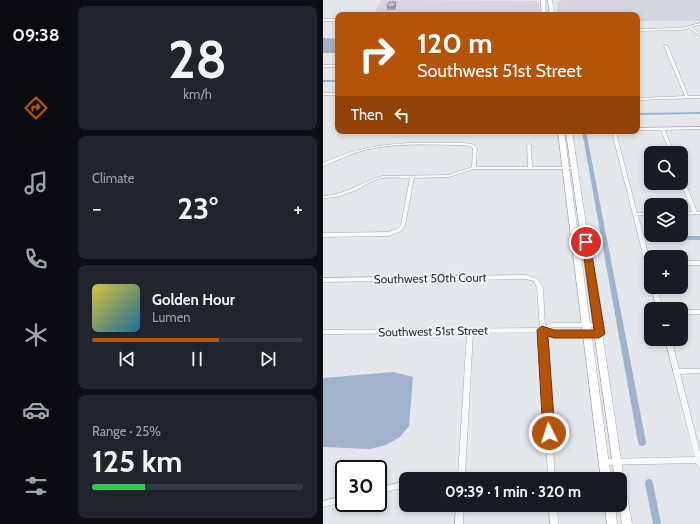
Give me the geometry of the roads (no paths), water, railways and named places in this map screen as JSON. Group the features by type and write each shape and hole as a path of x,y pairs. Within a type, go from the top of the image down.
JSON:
{"main road":[{"path":"543,0 544,12"},
{"path":"551,0 552,12"},
{"path":"561,134 605,472"},
{"path":"569,134 619,472"},
{"path":"611,512 612,524"},
{"path":"625,512 627,524"}],"street":[{"path":"323,20 335,20"},
{"path":"640,30 690,28 700,24"},
{"path":"690,28 700,35"},
{"path":"666,46 687,97"},
{"path":"323,66 335,66"},
{"path":"323,94 335,94"},
{"path":"640,99 700,97"},
{"path":"640,129 700,128"},
{"path":"663,129 669,146"},
{"path":"616,134 615,136 645,250"},
{"path":"323,165 344,154 371,146 463,144 471,145 475,148 474,168"},
{"path":"529,145 530,168"},
{"path":"323,197 343,195 375,178 455,175 474,168 575,168"},
{"path":"323,235 395,232 402,226 412,176"},
{"path":"687,190 698,213 688,214"},
{"path":"635,214 644,214"},
{"path":"688,263 700,263"},
{"name":"Southwest 50th Court","path":"323,280 526,277 536,280 539,284 542,330"},
{"path":"688,312 700,312"},
{"name":"Southwest 51st Street","path":"542,330 551,325 587,325 599,330"},
{"path":"542,330 552,472"},
{"name":"Southwest 51st Street","path":"323,332 542,330 554,334 588,334 599,330"},
{"path":"461,472 469,331"},
{"path":"604,462 700,461 670,346"},
{"path":"677,372 700,371"},
{"path":"387,489 399,486"},
{"path":"324,504 335,501"},
{"path":"459,524 460,512"},
{"path":"553,512 554,524"}],"water":[{"path":"323,38 335,39 335,53 323,53"},
{"path":"393,372 413,377 409,426 400,437 386,445 370,449 323,447 323,378"}],"waterway":[{"path":"323,81 335,81"},
{"path":"640,114 700,113"},
{"path":"585,134 642,442"},
{"path":"688,238 700,238"},
{"path":"649,483 657,524"}]}
